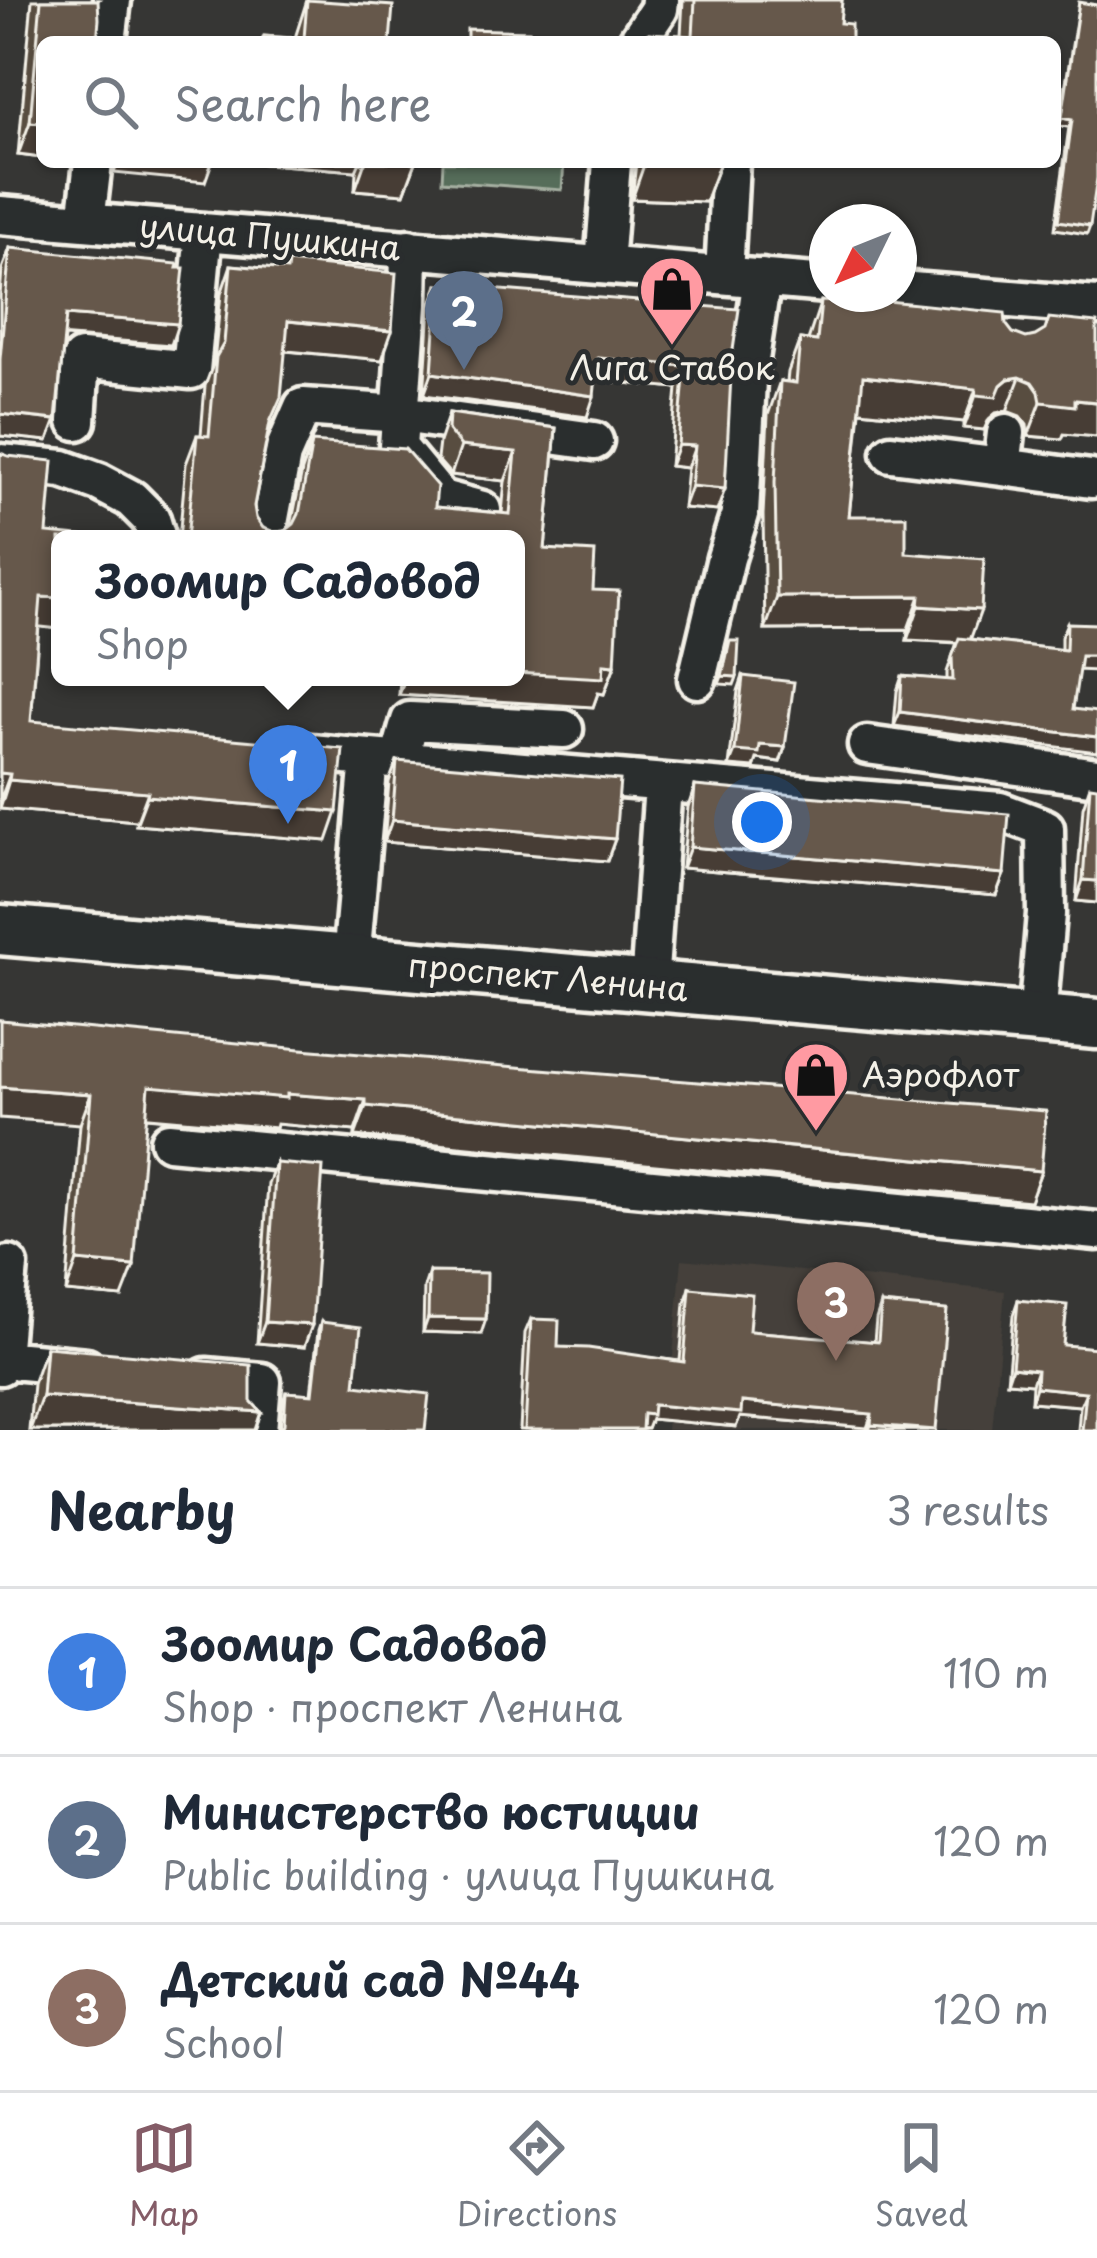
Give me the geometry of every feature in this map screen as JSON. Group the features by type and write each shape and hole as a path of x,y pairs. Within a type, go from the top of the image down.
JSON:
{"main road":[{"name":"проспект Ленина","path":"0,930 1097,1024"}],"street":[{"path":"108,36 112,0"},
{"path":"641,36 661,0"},
{"path":"86,222 92,168"},
{"path":"604,265 612,168"},
{"path":"724,275 730,168"},
{"name":"улица Пушкина","path":"0,214 809,282"},
{"path":"77,421 81,359 191,370 204,232"},
{"path":"409,248 398,447 441,499 482,510"},
{"path":"697,679 740,514 748,380 762,278"},
{"path":"917,294 1018,316 1097,306"},
{"path":"268,530 282,455 302,407 400,414 594,441"},
{"path":"891,454 1004,450 1091,479"},
{"path":"0,464 63,469 99,482 131,500 151,519 155,530"},
{"path":"351,960 384,759 410,721 564,729"},
{"path":"867,745 1097,777"},
{"path":"264,749 1000,812 1045,827 1046,914 1037,1019"},
{"path":"649,986 663,785"},
{"path":"169,1141 1097,1231"},
{"path":"9,1265 0,1363 120,1370"},
{"path":"167,1373 262,1382 258,1430"}],"shaded area":[{"path":"682,1259 1005,1291 992,1430 666,1430"}],"green space":[{"path":"443,168 564,168 562,190 442,181"}],"building":[{"path":"41,0 98,0 98,36 38,36"},
{"path":"307,0 393,6 390,36 304,36"},
{"path":"695,0 842,0 840,23 851,24 851,36 693,36"},
{"path":"1079,2 1097,5 1097,178 1090,226 1058,221 1072,120 1062,118"},
{"path":"467,29 529,31 529,36 467,36"},
{"path":"36,55 36,122 30,122"},
{"path":"10,248 178,264 177,268 184,268 178,324 66,315 56,420 0,414"},
{"path":"288,262 396,273 392,331 288,321 281,397 270,422 254,506 256,518 268,530 188,530 197,435 209,436 231,265 287,270"},
{"path":"438,285 739,309 725,489 691,486 695,446 678,445 685,366 598,358 594,396 432,373"},
{"path":"917,304 1005,313 1013,333 1026,338 1045,330 1049,318 1097,323 1097,402 1075,400 1075,406 1041,402 1032,382 1020,377 1008,379 996,397 976,395 976,389 863,376 849,516 906,516 906,553 984,559 981,610 919,606 920,596 777,597 780,381 796,383 800,339 817,341 820,312 917,312"},
{"path":"449,413 556,428 545,549 595,552 593,590 619,591 615,665 604,664 603,678 525,674 525,530 286,530 299,514 312,442 405,449 437,486 435,507 510,514 516,452 461,446 448,430"},
{"path":"0,453 53,461 47,533 51,533 51,598 41,597 31,721 343,749 337,812 147,796 148,792 9,780 10,774 0,773"},
{"path":"1067,623 1097,624 1097,656 1081,656 1073,709 1097,712 1097,737 900,712 902,676 953,680 952,657 959,638 1066,650"},
{"path":"730,641 739,641 737,677 722,676"},
{"path":"743,676 794,682 785,747 760,745 759,753 735,751"},
{"path":"397,761 620,780 615,839 392,820"},
{"path":"695,786 1009,814 1004,874 690,847"},
{"path":"1090,786 1097,787 1097,881 1083,880"},
{"path":"0,1020 1046,1111 1041,1171 366,1106 366,1100 149,1086 134,1266 77,1261 91,1094 0,1087"},
{"path":"276,1163 323,1167 312,1325 265,1322"},
{"path":"429,1272 487,1273 486,1319 428,1318"},
{"path":"690,1288 752,1294 749,1331 878,1342 881,1304 947,1310 936,1430 871,1425 872,1414 742,1402 741,1413 653,1405 652,1415 643,1414 642,1430 525,1430 531,1319 559,1320 558,1347 684,1362"},
{"path":"1018,1300 1067,1305 1063,1345 1097,1348 1097,1430 1082,1430 1086,1392 1036,1387 1037,1370 1012,1367"},
{"path":"321,1322 361,1327 355,1385 429,1394 425,1430 281,1430 286,1392 313,1394"},
{"path":"46,1347 251,1365 251,1401 261,1412 42,1396"}],"place":[{"name":"Лига Ставок","path":"672,348"},
{"name":"Министерство юстиции","path":"464,370"},
{"name":"Зоомир Садовод","path":"288,824"},
{"name":"Аэрофлот","path":"816,1134"},
{"name":"Детский сад №44","path":"836,1361"}]}
